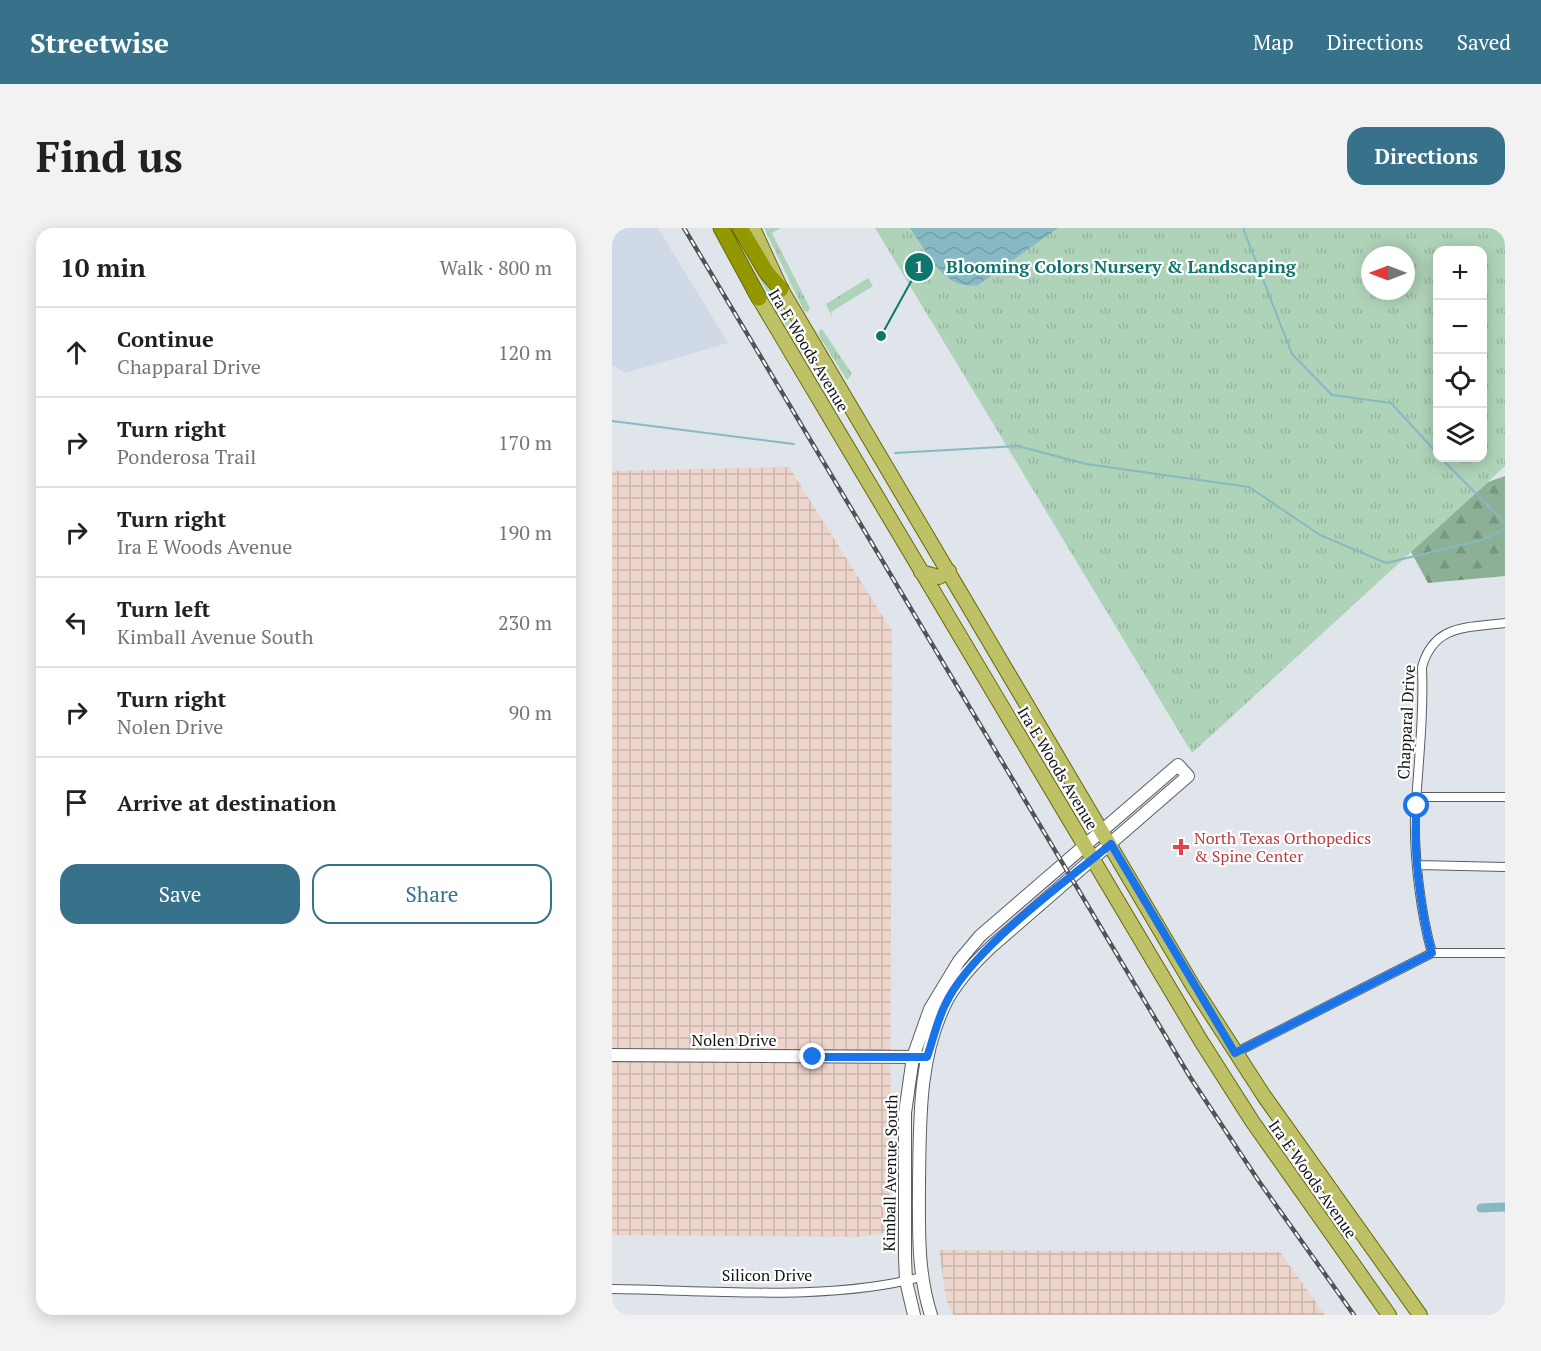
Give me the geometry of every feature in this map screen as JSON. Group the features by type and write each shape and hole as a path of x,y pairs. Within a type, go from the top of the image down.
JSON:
{"highway":[{"path":"720,228 759,298"},
{"path":"740,228 767,273 781,289"}],"main road":[{"name":"Ira E Woods Avenue","path":"713,228 759,298 1084,845 1252,1121 1389,1315"},
{"name":"Ira E Woods Avenue","path":"753,228 781,289 1235,1053 1420,1315"},
{"path":"921,572 939,577 949,572"},
{"name":"Kimball Avenue South","path":"914,1315 906,1281 903,1209 905,1113 913,1057 930,1010 967,961 1007,910 1178,765 1188,776 1094,859 967,961 944,1005 927,1057 922,1085 920,1122 918,1245 921,1276 931,1315"},
{"name":"Nolen Drive","path":"612,1055 927,1057"},
{"path":"1326,1226 1346,1212"}],"street":[{"name":"Chapparal Drive","path":"1432,953 1418,865 1415,819 1418,797 1422,667 1426,651 1434,640 1448,632 1505,622"},
{"path":"1418,797 1505,797"},
{"path":"1418,865 1505,867"},
{"path":"1235,1053 1432,953 1505,953"},
{"name":"Silicon Drive","path":"612,1288 805,1290 906,1281 921,1276"}],"shaded area":[{"path":"612,228 658,228 728,343 625,373 612,365"},
{"path":"789,467 892,631 890,1232 859,1237 612,1235 612,471"},
{"path":"939,1250 1280,1252 1325,1315 953,1315 946,1299"}],"green space":[{"path":"731,228 734,228 811,357 806,361"},
{"path":"764,228 781,228 772,233 810,308 808,312 804,311"},
{"path":"875,228 1505,228 1505,466 1192,753"},
{"path":"868,278 873,286 831,312 833,320 826,304"},
{"path":"822,329 852,374 847,380 819,336 819,331"},
{"path":"1505,476 1505,576 1428,583 1411,552 1488,482"}],"water":[{"path":"910,228 1058,228 978,285 966,285 955,282 938,268"}],"waterway":[{"path":"1243,228 1292,354 1332,395 1391,403 1433,449"},
{"path":"612,421 794,444"},
{"path":"895,453 1018,446 1086,464 1249,487 1320,535 1386,563 1482,540 1505,529"},
{"path":"1445,462 1505,523"},
{"path":"1481,1208 1505,1207"}],"railway":[{"path":"684,228 1190,1077 1258,1180 1354,1315"}],"place":[{"name":"Blooming Colors Nursery & Landscaping","path":"881,336"},
{"name":"North Texas Orthopedics & Spine Center","path":"1181,847"}],"route":[{"path":"813,1057 927,1057 944,1005 972,966 1018,922 1111,844 1193,986 1235,1053 1432,953 1418,865 1415,819 1417,806"}]}
